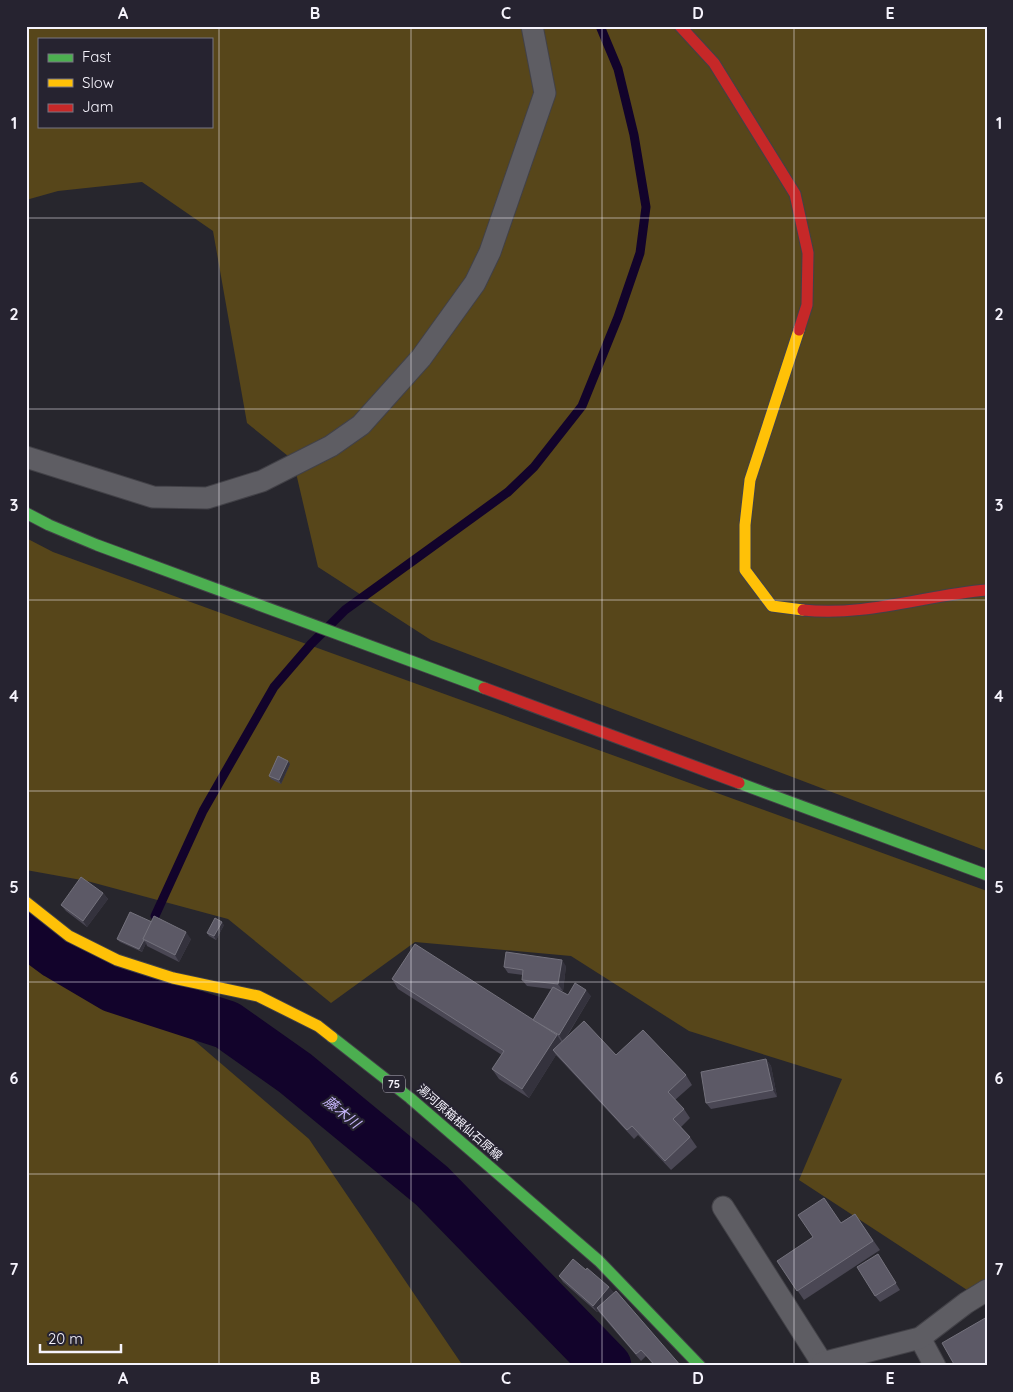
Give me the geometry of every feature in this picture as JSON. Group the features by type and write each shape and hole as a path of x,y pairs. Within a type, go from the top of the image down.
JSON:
{"street":[{"path":"26,458 153,497 207,498 262,481 331,446 361,425 421,358 475,283 490,252 545,93 532,26"},
{"path":"680,26 714,63 794,194 808,253 807,305 750,480 744,525 745,570 772,606 809,610 848,611 955,592 987,590"},
{"path":"26,513 97,545 987,875"},
{"name":"湯河原箱根仙石原線","path":"26,902 70,936 118,960 173,978 258,996 318,1026 410,1098 599,1261 700,1366"},
{"path":"724,1207 823,1365 920,1338 966,1303 987,1290"},
{"path":"920,1338 934,1366"}],"shaded area":[{"path":"26,26 987,26 987,851 431,640 318,567 293,460 247,423 213,231 142,182 58,191 26,200"},
{"path":"26,538 53,552 987,891 987,1303 799,1180 842,1079 689,1031 571,956 415,942 331,1003 228,919 87,881 26,870"},
{"path":"26,945 102,993 182,1030 309,1139 463,1366 26,1366"}],"building":[{"path":"278,756 288,761 279,780 269,776"},
{"path":"81,877 103,893 83,921 61,905"},
{"path":"130,912 152,922 139,949 117,939"},
{"path":"154,916 186,932 175,955 143,939"},
{"path":"215,918 222,922 214,936 207,933"},
{"path":"415,944 557,1035 522,1089 492,1069 504,1051 392,979"},
{"path":"506,952 562,960 558,984 522,980 523,970 504,967"},
{"path":"575,983 586,990 559,1035 533,1020 553,987 568,995"},
{"path":"584,1021 616,1055 643,1030 686,1075 668,1092 684,1109 673,1119 690,1137 665,1161 632,1126 627,1130 553,1050"},
{"path":"766,1059 773,1090 706,1103 701,1072"},
{"path":"824,1198 841,1223 855,1214 873,1241 797,1291 777,1261 813,1237 798,1215"},
{"path":"878,1254 896,1283 875,1296 857,1267"},
{"path":"573,1259 609,1287 593,1306 559,1276"},
{"path":"616,1291 681,1366 654,1366 641,1350 636,1354 597,1308"},
{"path":"987,1317 987,1366 955,1366 942,1343"}],"waterway":[{"path":"155,916 203,811 274,687 311,644 345,610 508,492 534,467 582,406 618,317 640,253 646,207 634,135 618,69 600,26"},
{"name":"藤木川","path":"26,932 57,955 113,988 227,1025 295,1073 432,1186 607,1366"},
{"path":"127,980 127,993"}],"traffic: fast":[{"path":"26,513 97,545 484,688"},
{"path":"739,783 987,875"},
{"path":"332,1037 410,1098 599,1261 700,1366"}],"traffic: slow":[{"path":"799,330 750,480 745,525 745,570 772,606 803,610"},
{"path":"26,902 69,936 117,960 173,978 258,996 318,1026 332,1037"}],"traffic: jam":[{"path":"680,26 714,63 795,194 808,253 807,305 799,330"},
{"path":"803,610 849,611 987,590"},
{"path":"484,688 739,783"}]}
